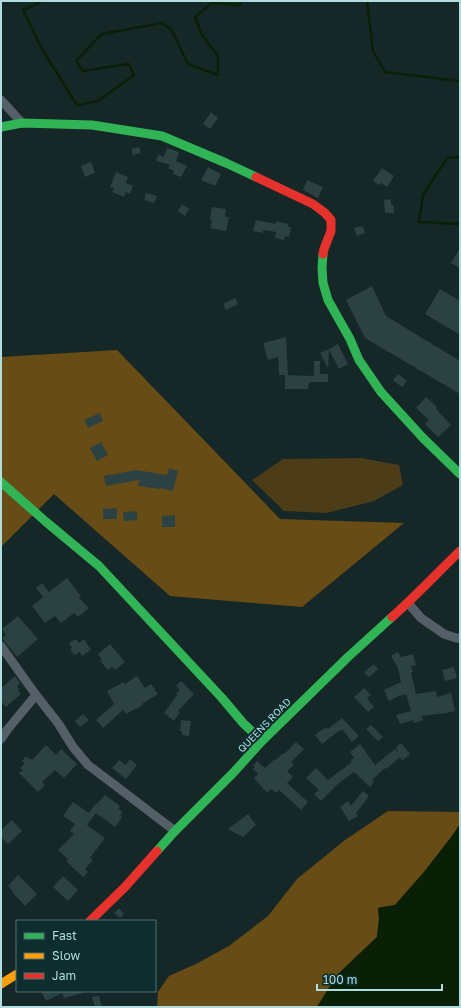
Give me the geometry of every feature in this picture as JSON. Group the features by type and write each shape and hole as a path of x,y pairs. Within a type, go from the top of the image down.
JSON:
{"main road":[{"path":"1,126 22,123 92,125 162,136 226,163 313,204 325,212 331,220 331,231 324,250 322,268 323,283 328,300 350,339 359,360 381,392 423,438 460,474"},
{"path":"1,482 99,566 222,698 243,723 262,741"},
{"name":"QUEENS ROAD","path":"91,920 125,887 175,831 234,772 262,741 348,657 408,603 460,550"},
{"path":"2,982 16,975"}],"street":[{"path":"1,100 22,123"},
{"path":"408,603 421,618 444,634 460,638"},
{"path":"1,646 36,696 58,723 73,747 88,765 175,831"},
{"path":"1,739 36,696"}],"shaded area":[{"path":"117,350 280,519 404,523 302,607 170,596 54,494 1,547 1,357"},
{"path":"361,458 399,465 403,485 374,501 326,513 284,511 252,480 283,459"},
{"path":"388,811 460,812 460,824 424,872 395,905 378,908 379,919 377,937 337,975 317,1007 157,1007 158,992 169,976 196,964 229,946 268,916 297,879 345,840"},
{"path":"460,824 460,1007 317,1007 337,975 377,937 379,919 378,908 395,905 424,872"}],"building":[{"path":"211,112 218,118 210,129 203,124"},
{"path":"139,147 141,153 133,155 131,149"},
{"path":"167,148 179,152 176,161 187,166 181,177 173,174 174,171 168,168 170,165 156,161 158,155 164,157"},
{"path":"91,162 95,173 85,177 81,166"},
{"path":"208,167 221,174 215,186 201,180"},
{"path":"382,168 394,176 387,187 381,183 379,185 373,181"},
{"path":"116,172 128,177 126,183 133,186 130,194 126,192 124,197 112,192 114,188 110,187"},
{"path":"307,180 323,187 318,198 303,190"},
{"path":"146,193 157,196 154,203 144,200"},
{"path":"391,199 391,205 394,205 394,213 385,213 384,200"},
{"path":"182,204 189,209 185,216 178,211"},
{"path":"212,207 226,209 225,217 229,217 226,231 210,228 212,220 210,220"},
{"path":"256,220 276,224 276,221 288,224 288,227 291,227 289,237 285,236 284,240 275,238 276,232 263,230 263,233 253,231"},
{"path":"363,226 365,233 357,236 354,228"},
{"path":"460,248 460,268 451,263"},
{"path":"372,286 386,316 460,361 460,394 365,338 346,300"},
{"path":"440,289 460,301 460,335 425,314"},
{"path":"235,298 238,304 226,310 223,304"},
{"path":"286,337 288,375 286,375 314,376 314,361 320,361 320,374 328,374 328,382 309,382 308,389 285,389 285,375 279,375 278,357 268,360 263,343"},
{"path":"338,344 348,364 339,369 329,349"},
{"path":"329,349 328,368 320,353"},
{"path":"398,374 407,381 402,387 393,380"},
{"path":"426,397 437,407 436,409 451,425 438,437 425,424 429,420 416,408"},
{"path":"100,413 103,421 88,428 84,420"},
{"path":"101,442 108,455 97,461 90,448"},
{"path":"169,468 178,471 173,491 138,486 139,480 106,486 104,476 136,470 167,475"},
{"path":"117,508 117,519 103,519 103,509"},
{"path":"137,511 137,520 124,521 123,512"},
{"path":"175,515 175,527 162,527 162,516"},
{"path":"67,578 81,596 79,598 89,608 78,617 74,613 61,623 55,616 45,623 32,606 43,597 36,588 42,583 49,592"},
{"path":"18,616 38,639 17,657 2,638 6,635 2,629"},
{"path":"76,639 79,643 84,639 91,650 82,656 80,652 74,655 70,649 72,648 69,643"},
{"path":"110,644 125,662 115,670 112,667 108,670 100,661 102,660 98,654"},
{"path":"398,652 401,657 413,654 416,665 411,666 413,672 411,672 416,694 436,691 437,697 451,693 455,711 421,716 423,720 414,723 413,720 400,724 396,715 411,711 406,694 389,701 384,690 401,682 398,668 391,656"},
{"path":"374,664 378,669 369,677 364,672"},
{"path":"454,667 457,678 445,681 442,670"},
{"path":"15,676 20,683 17,686 21,694 6,707 1,701 1,688"},
{"path":"137,676 145,688 151,684 158,694 142,704 143,705 126,714 123,710 103,728 96,720 114,704 107,691 124,682 125,684"},
{"path":"181,681 194,694 178,711 180,712 174,721 164,713 180,690 176,686"},
{"path":"364,688 371,695 367,698 374,707 368,712 354,697"},
{"path":"83,714 89,720 80,727 75,721"},
{"path":"342,718 359,736 352,742 343,730 340,730 322,744 315,735 326,727 328,729"},
{"path":"181,720 191,721 189,736 182,735 182,732 180,731"},
{"path":"371,725 383,737 378,741 366,729"},
{"path":"296,742 304,749 291,762 294,765 287,771 293,777 287,783 308,802 301,810 279,790 276,793 271,789 267,793 254,778 258,774 253,769 255,767 253,765 257,761 265,768 283,753 284,754"},
{"path":"401,743 410,754 402,761 400,757 386,769 385,768 372,780 374,782 370,787 354,772 339,783 321,801 314,794 319,790 306,778 316,768 328,780 352,762 351,760 354,758 350,752 360,744 375,765 395,749 398,752 396,747"},
{"path":"46,745 56,755 61,749 77,764 64,778 55,770 42,782 45,785 38,792 19,773 23,770 20,768 25,763 22,761 26,756 32,760"},
{"path":"130,759 137,765 126,779 112,768 119,760 126,765"},
{"path":"363,791 369,796 356,813 358,816 349,821 340,807 348,801 351,806"},
{"path":"105,795 120,806 118,809 123,812 120,815 122,817 115,827 96,813 87,825 105,838 90,858 93,860 85,869 88,872 83,877 66,861 68,859 58,850 74,834 70,831 75,824 63,816 73,802 89,813 96,803 97,804"},
{"path":"248,814 256,825 243,837 228,829"},
{"path":"12,820 22,831 8,844 1,837 1,830"},
{"path":"18,875 37,894 25,906 8,886"},
{"path":"63,876 78,890 68,901 53,887"},
{"path":"119,908 124,914 120,918 114,913"},
{"path":"42,992 83,992 64,998 62,993 46,1001"},
{"path":"99,996 102,1007 95,1007 92,997"}],"waterway":[{"path":"39,1 39,3 23,10 42,49 77,105 98,101 134,75 129,64 83,71 76,61 102,34 162,23 171,29 188,64 218,75 218,56 202,35 195,17 212,3 239,5 242,1"},
{"path":"367,1 373,51 385,72 460,82"},
{"path":"460,157 447,158 423,195 419,222 460,224"}],"traffic: fast":[{"path":"1,127 22,123 92,125 162,136 256,177"},
{"path":"323,254 323,283 328,300 350,339 359,360 381,392 423,438 460,474"},
{"path":"1,482 99,566 222,698 243,723 262,741"},
{"path":"157,851 262,741 348,657 392,617"}],"traffic: slow":[{"path":"1,984 16,975"}],"traffic: jam":[{"path":"256,177 313,204 325,213 331,220 331,231 323,254"},
{"path":"392,617 460,551"},
{"path":"91,920 125,887 157,851"}]}
